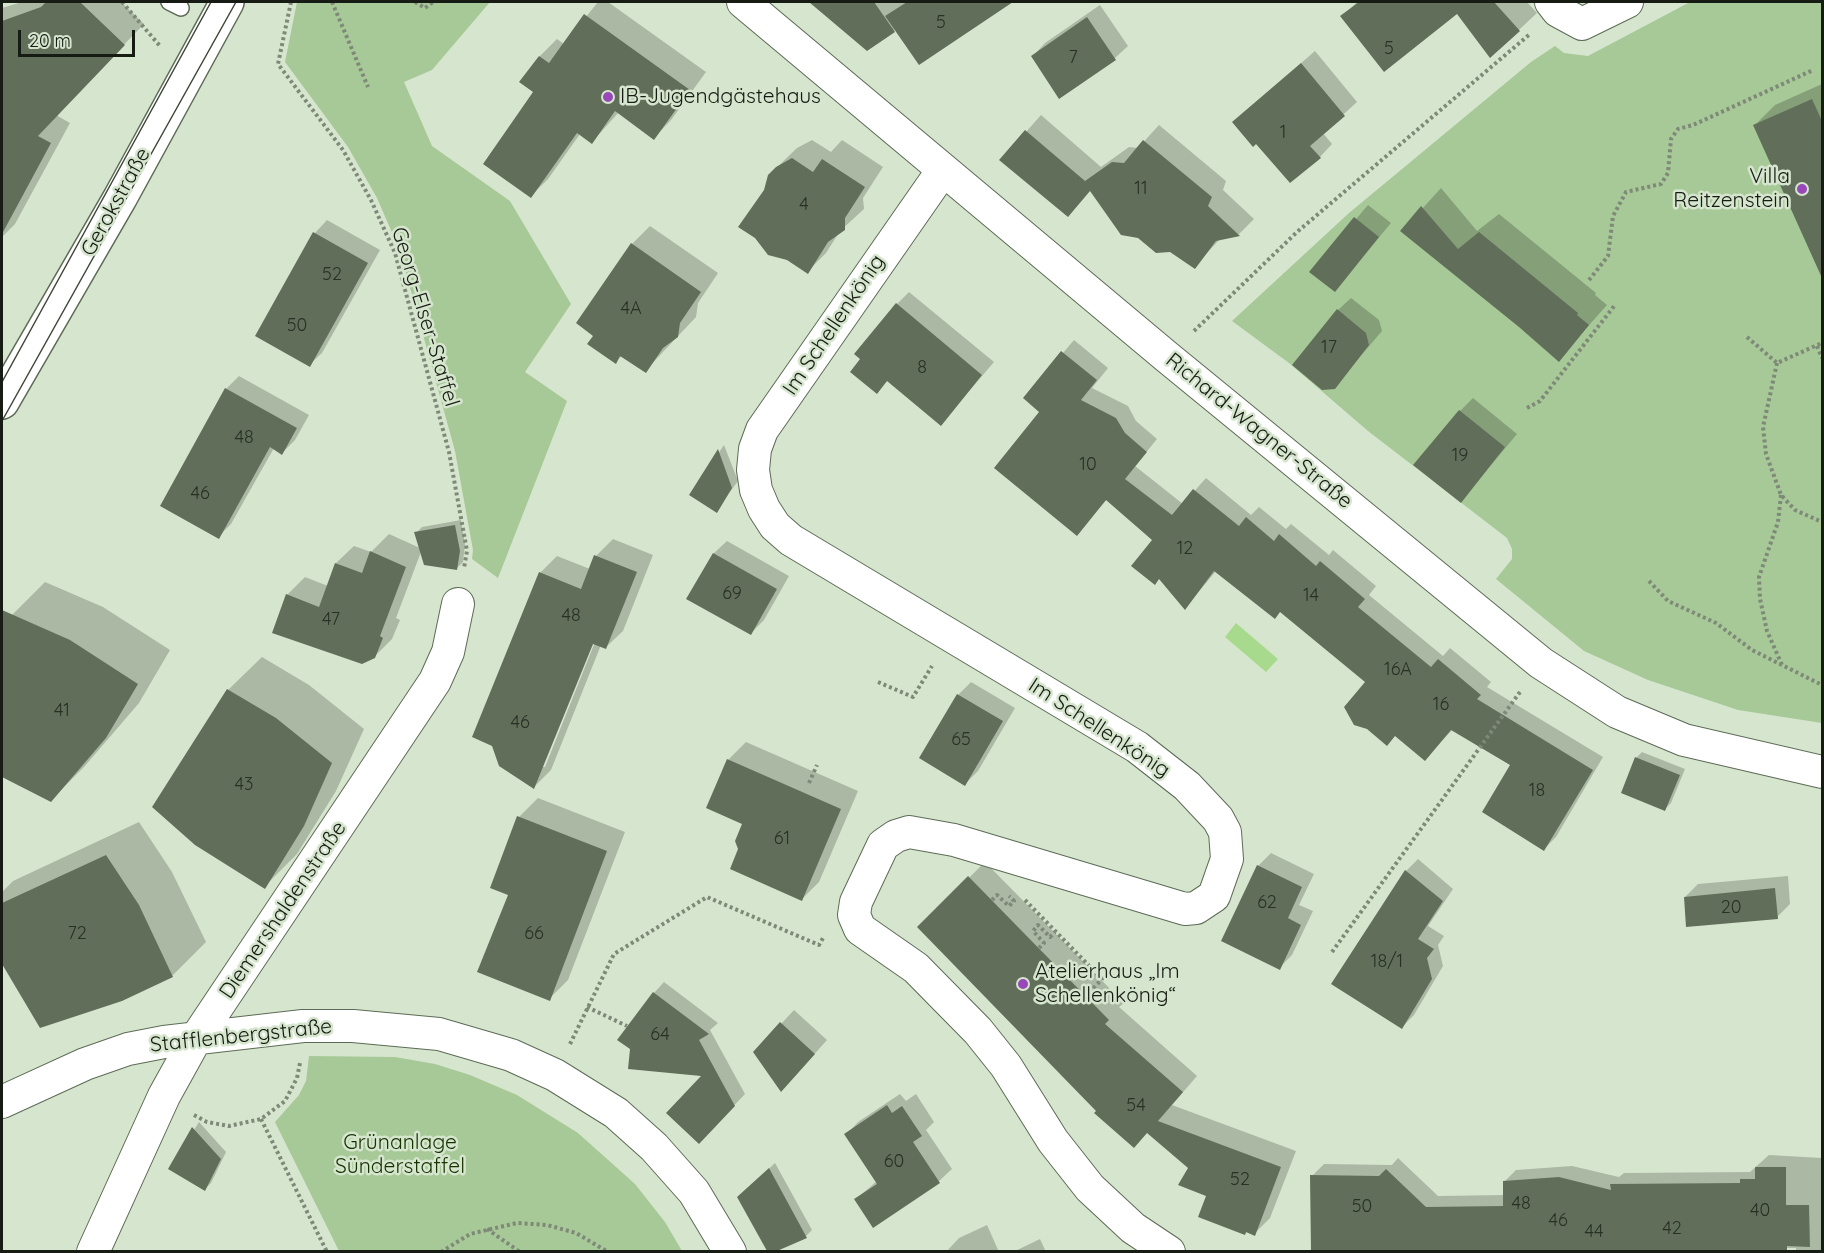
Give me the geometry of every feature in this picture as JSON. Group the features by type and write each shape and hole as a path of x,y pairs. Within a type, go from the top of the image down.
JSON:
{"street":[{"name":"Gerokstraße","path":"2,402 120,198 227,2"},
{"name":"Richard-Wagner-Straße","path":"742,2 1167,357 1541,663 1617,712 1684,740 1822,772"},
{"path":"1551,2 1558,11 1582,24 1627,2"},
{"name":"Im Schellenkönig","path":"943,170 762,430 755,449 753,470 756,490 764,509 776,526 791,540 1137,747 1187,786 1218,819 1225,832 1227,859 1214,896 1196,908 1185,909 954,840 909,832 896,836 883,845 854,915 860,929 915,968 978,1031 1006,1066 1053,1141 1090,1188 1133,1228 1169,1251"},
{"name":"Diemershaldenstraße","path":"96,1244 164,1096 195,1040 430,689 448,652 458,604"},
{"name":"Stafflenbergstraße","path":"2,1102 46,1080 128,1049 270,1029 353,1026 439,1034 511,1055 555,1075 616,1113 654,1147 694,1192 730,1251"}],"path":[{"name":"Georg-Elser-Staffel","path":"291,2 278,64 343,150 371,200 395,253 449,452 467,551 465,562"},
{"path":"332,2 368,87"},
{"path":"415,2 425,8 433,2"},
{"path":"1167,357 1297,232 1500,60"},
{"path":"1589,280 1608,256 1613,216 1626,192 1661,184 1668,173 1671,140 1678,129 1693,125 1813,70"},
{"path":"1527,408 1540,401 1616,306"},
{"path":"1747,336 1777,363"},
{"path":"1777,363 1822,343"},
{"path":"1817,345 1822,358"},
{"path":"1777,363 1763,427 1766,454 1781,495 1795,510 1822,522"},
{"path":"1781,495 1778,522 1759,577 1760,599 1767,631 1782,665"},
{"path":"1650,581 1668,601 1716,623 1752,650 1822,685"},
{"path":"878,682 913,697 950,635"},
{"path":"1332,952 1541,663"},
{"path":"809,783 817,765"},
{"path":"992,900 997,895 1009,906 1014,901"},
{"path":"1021,895 1102,980 1086,996"},
{"path":"627,1026 587,1007 614,954 707,897 819,945"},
{"path":"1039,948 1044,943 1033,931 1038,926 1050,937 1055,932"},
{"path":"188,1111 207,1122 229,1126 261,1119 285,1101 297,1078 300,1056"},
{"path":"261,1119 327,1251"},
{"path":"441,1251 470,1234 517,1223 547,1225 576,1233 608,1251"},
{"path":"486,1229 520,1251"}],"green space":[{"path":"297,2 490,2 432,70 404,82 432,146 510,201 571,304 525,372 567,401 498,578 472,559 473,550 455,451 400,251 377,198 348,147 285,62"},
{"path":"1690,2 1822,2 1822,723 1738,710 1648,680 1584,651 1496,579 1512,559 1512,549 1507,538 1368,431 1289,363 1232,321 1349,213 1531,62 1555,46 1564,53 1588,56"},
{"name":"Grünanlage Sünderstaffel","path":"309,1056 395,1057 435,1064 470,1075 517,1095 578,1133 635,1184 665,1222 682,1251 339,1251 275,1122 299,1095 306,1081"}],"shaded area":[{"path":"1236,623 1278,659 1266,672 1225,637"}],"building":[{"path":"46,2 80,2 125,45 38,136 51,143 2,234 2,21 41,7"},
{"path":"809,2 874,2 895,32 867,51"},
{"path":"907,2 1013,2 919,65 885,16"},
{"path":"1359,2 1494,2 1520,31 1490,58 1457,14 1384,72 1340,16"},
{"name":"IB-Jugendgästehaus","path":"584,14 690,90 654,140 615,111 592,144 577,133 531,198 483,164 533,92 519,82 539,56 549,63"},
{"path":"1087,17 1116,60 1059,99 1031,56"},
{"path":"1301,63 1345,116 1310,146 1321,158 1290,183 1256,144 1253,147 1232,122"},
{"name":"Villa Reitzenstein","path":"1812,99 1822,121 1822,278 1753,125"},
{"path":"1025,130 1085,181 1112,162 1124,163 1143,140 1212,197 1208,206 1240,236 1216,241 1195,269 1170,252 1156,253 1138,238 1121,235 1090,191 1068,217 999,160"},
{"path":"792,158 813,172 822,159 865,187 845,218 845,230 828,242 808,274 787,260 768,255 755,238 738,227 764,190 768,175 776,167"},
{"path":"1421,206 1458,249 1479,232 1578,313 1577,315 1589,325 1559,362 1400,231"},
{"path":"1354,217 1379,237 1335,292 1309,272"},
{"path":"313,232 368,263 310,367 255,336"},
{"path":"631,243 701,292 680,323 678,337 663,348 646,373 620,356 616,364 587,344 593,336 576,323"},
{"path":"896,303 982,375 941,426 887,381 877,394 850,372 860,359 854,354"},
{"path":"1337,309 1366,333 1369,345 1335,389 1322,390 1292,365"},
{"path":"1061,351 1097,380 1081,400 1116,418 1125,433 1147,452 1125,479 1172,515 1193,489 1239,526 1246,517 1274,541 1279,534 1316,566 1320,561 1365,599 1358,607 1431,667 1438,659 1481,695 1477,699 1593,770 1544,851 1482,812 1510,765 1451,730 1425,761 1395,736 1387,746 1367,729 1354,725 1344,707 1365,682 1280,612 1275,619 1214,571 1185,610 1159,579 1155,585 1131,566 1152,540 1106,500 1077,536 994,468 1039,412 1023,398"},
{"path":"225,388 297,428 282,455 270,447 219,539 160,506"},
{"path":"1459,410 1505,447 1461,503 1413,465"},
{"path":"718,449 732,488 717,513 689,495"},
{"path":"455,525 460,551 457,570 424,565 414,532"},
{"path":"370,551 406,567 380,636 383,638 375,658 362,664 272,633 286,594 319,607 335,563 362,573"},
{"path":"713,553 777,589 751,635 686,599"},
{"path":"594,555 637,572 606,649 593,644 534,789 499,766 492,746 472,737 539,572 581,589"},
{"path":"2,610 70,640 138,684 106,738 51,802 2,777"},
{"path":"227,689 276,718 332,763 304,826 265,889 195,845 152,807"},
{"path":"957,694 1003,721 965,786 919,758"},
{"path":"1635,757 1680,775 1665,811 1621,793"},
{"path":"727,759 841,809 802,901 730,869 738,849 735,841 742,824 706,808"},
{"path":"517,816 607,851 550,1001 477,972 508,895 490,888"},
{"path":"106,855 139,905 173,977 122,1001 40,1028 2,964 2,903"},
{"path":"1257,865 1302,887 1288,918 1301,925 1280,970 1221,941"},
{"path":"1405,870 1443,901 1418,939 1434,949 1427,958 1432,979 1402,1029 1331,984"},
{"path":"968,876 1109,1020 1105,1024 1183,1092 1158,1121 1281,1167 1255,1236 1246,1232 1245,1235 1198,1217 1206,1196 1178,1185 1188,1168 1147,1133 1134,1148 1094,1113 1096,1111 917,927"},
{"path":"1775,888 1778,919 1686,927 1684,897"},
{"path":"653,992 709,1034 699,1040 735,1106 699,1144 666,1113 701,1076 628,1069 630,1049 617,1040"},
{"path":"780,1022 815,1054 781,1092 753,1052"},
{"path":"887,1105 892,1113 902,1106 922,1136 913,1142 940,1183 873,1228 854,1199 877,1184 844,1134"},
{"path":"192,1127 221,1159 205,1191 168,1169"},
{"path":"1755,1167 1786,1167 1786,1205 1809,1205 1810,1247 1787,1246 1787,1250 1311,1251 1310,1175 1379,1176 1386,1169 1426,1207 1503,1206 1503,1181 1559,1177 1611,1190 1610,1184 1740,1183 1740,1179 1755,1179"},
{"path":"769,1168 807,1238 777,1251 767,1251 737,1197"}],"tram line":[{"path":"2,382 211,2"},
{"path":"2,421 236,2"}],"place":[{"name":"IB-Jugendgästehaus","path":"608,97"},
{"name":"Villa Reitzenstein","path":"1802,189"},
{"name":"Atelierhaus „Im Schellenkönig“","path":"1023,984"}]}
